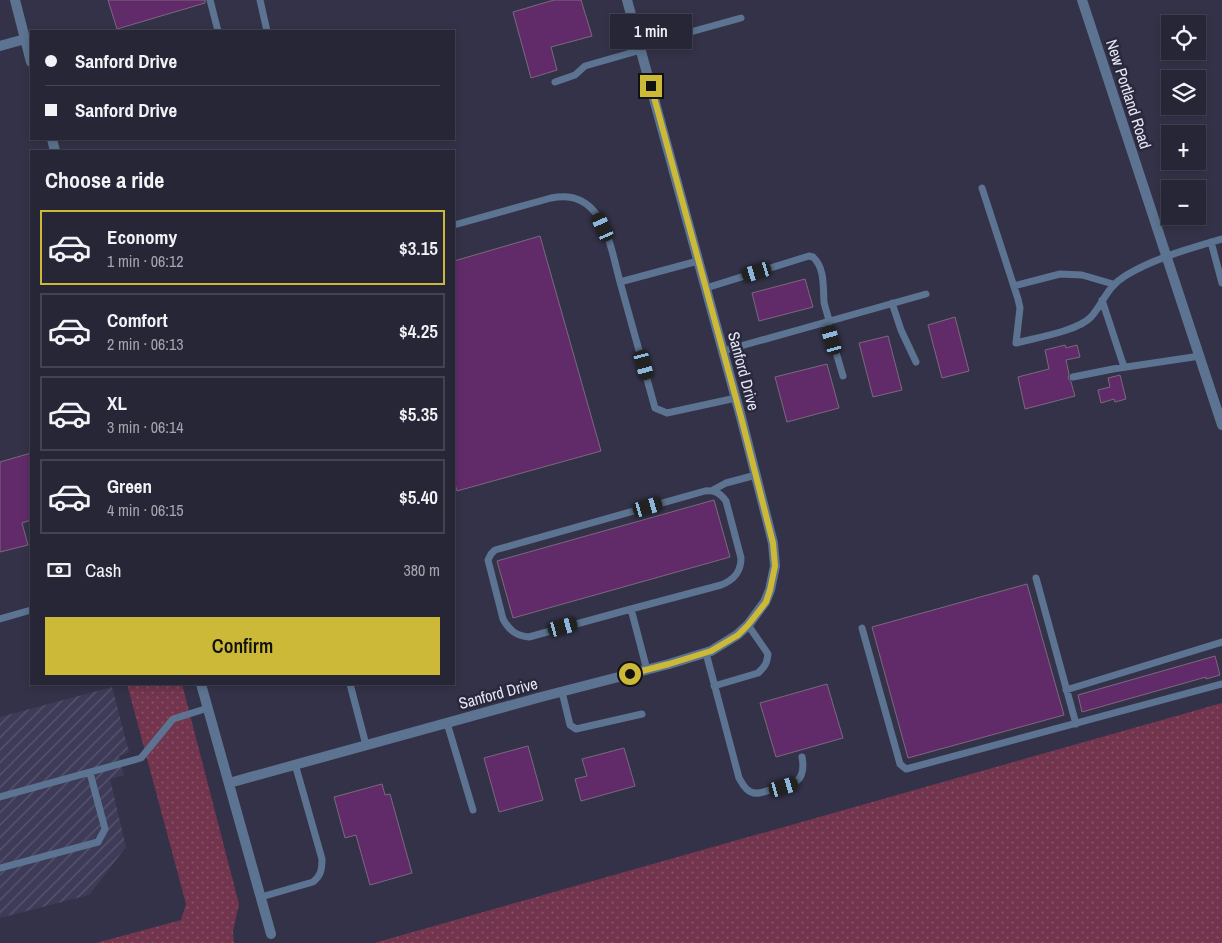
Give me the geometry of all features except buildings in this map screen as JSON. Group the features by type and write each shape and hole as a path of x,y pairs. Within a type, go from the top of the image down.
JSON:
{"street":[{"path":"15,0 30,58"},
{"name":"Sanford Drive","path":"229,783 706,653 738,635 766,602 775,566 773,543 736,398 627,0"},
{"name":"New Portland Road","path":"1082,0 1222,425"},
{"path":"0,46 25,39"},
{"path":"201,685 272,938"}],"lane":[{"path":"210,0 218,30"},
{"path":"260,0 267,30"},
{"path":"556,82 574,75 585,66 741,18"},
{"path":"982,188 1020,308 1016,343 1079,326 1091,317 1113,284 1136,270 1222,239"},
{"path":"455,225 551,198 563,196 582,201 597,214 606,236 655,408 667,413 736,398"},
{"path":"1211,242 1222,283"},
{"path":"706,288 813,256 820,267 828,321 843,376"},
{"path":"620,282 698,261"},
{"path":"1014,286 1060,274 1082,275 1113,284"},
{"path":"723,351 926,294"},
{"path":"1102,300 1124,367"},
{"path":"892,303 901,330 916,362"},
{"path":"1073,377 1124,367 1200,356"},
{"path":"713,490 721,494 726,501 741,558 738,574 727,583 529,637 521,636 508,627 504,619 488,560 490,554 495,550 696,493 713,490 726,483 756,475"},
{"path":"1036,578 1076,724"},
{"path":"631,609 647,670"},
{"path":"0,619 30,610"},
{"path":"714,686 758,673 764,669 768,662 768,654 748,625"},
{"path":"862,628 898,759 903,768 912,768 1222,684"},
{"path":"1066,690 1222,642"},
{"path":"706,653 743,787 751,792 759,793 794,784 803,774 802,757"},
{"path":"350,685 366,745"},
{"path":"562,692 572,728 576,729 642,714"},
{"path":"0,797 141,758 173,719 208,708"},
{"path":"447,723 473,810"},
{"path":"261,897 313,882 318,878 322,868 322,859 295,764"},
{"path":"0,868 98,842 105,829 90,773"}],"shaded area":[{"path":"127,685 182,685 239,904 233,931 234,943 96,943 181,920 186,904"},
{"path":"112,687 129,752 119,756 124,775 110,779 126,847 89,895 0,918 0,717"},
{"path":"1222,703 1222,943 374,943"}],"route":[{"path":"630,674 711,651 738,635 766,602 774,578 775,566 773,543 741,417 651,86"}]}
